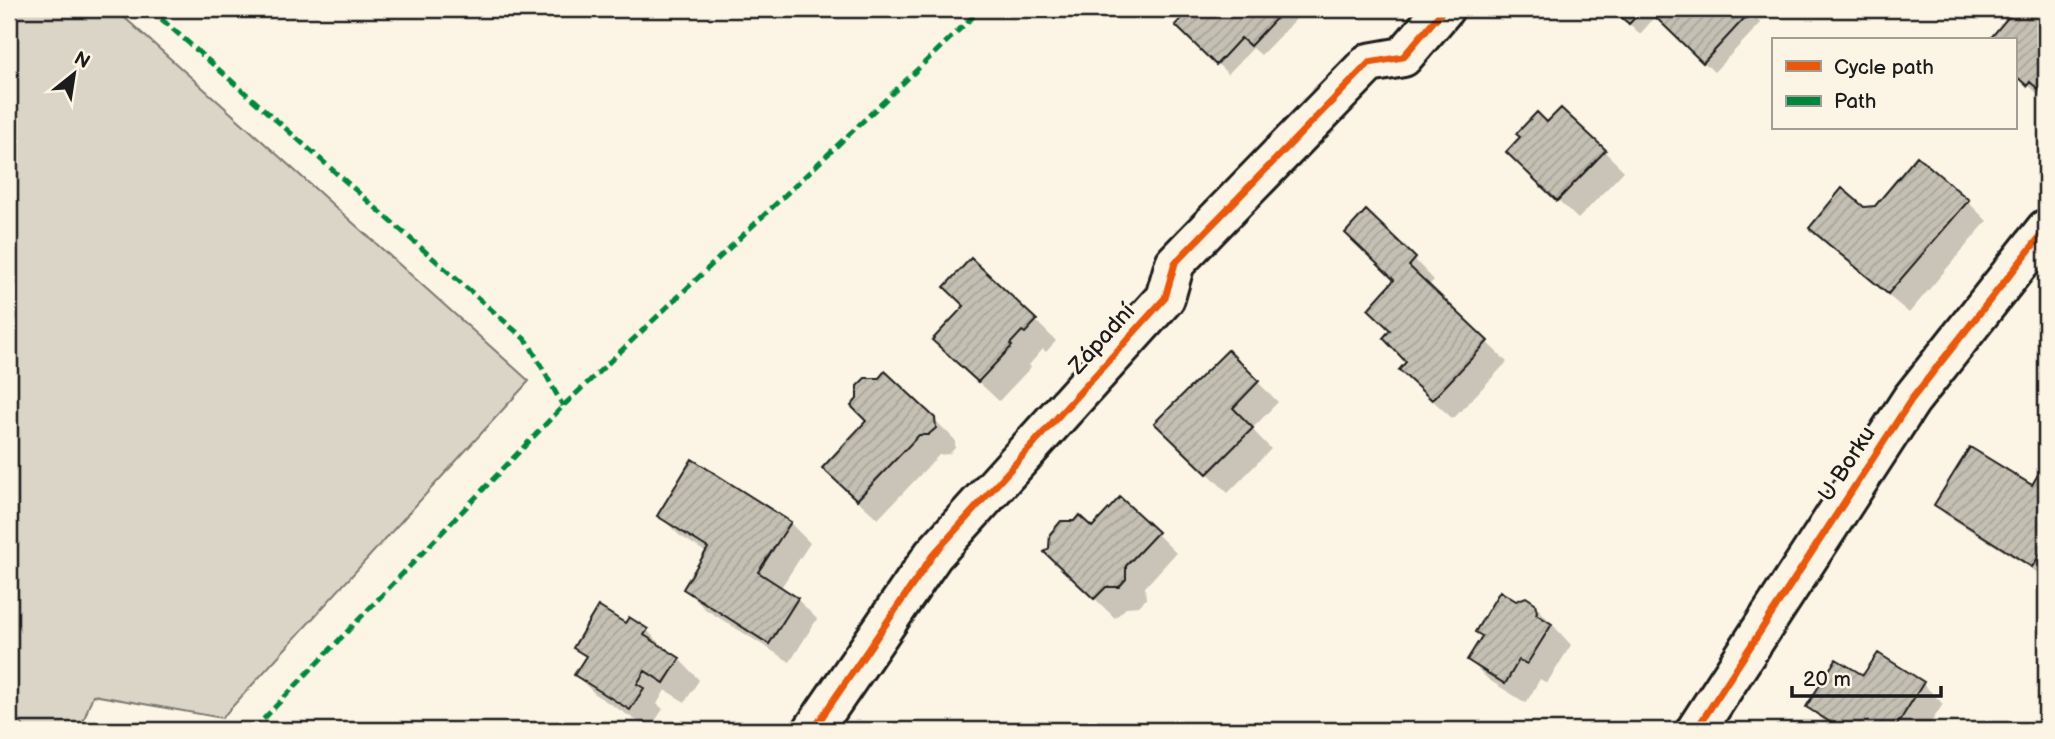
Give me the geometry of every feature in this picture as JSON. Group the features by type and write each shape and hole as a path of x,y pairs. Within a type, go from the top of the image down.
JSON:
{"street":[{"name":"Západní","path":"813,730 933,555 1165,298 1175,263 1369,63 1403,57 1444,9"},
{"name":"U Borku","path":"1696,730 1911,400 2046,229"}],"shaded area":[{"path":"9,9 115,9 529,381 222,718 93,695 80,730 26,730 9,704"}],"building":[{"path":"1190,9 1285,9 1250,46 1241,38 1216,65 1175,25"},
{"path":"1612,9 1643,9 1629,24"},
{"path":"1647,9 1749,9 1751,11 1703,63"},
{"path":"2015,9 2046,9 2046,96 2030,82 2027,86 2016,76 2016,38 1991,38"},
{"path":"1561,108 1606,150 1557,201 1506,152 1520,137 1516,134 1537,112 1547,122"},
{"path":"1917,156 1969,200 1888,294 1809,228 1842,188 1864,207 1875,206"},
{"path":"1366,210 1416,258 1409,266 1488,341 1432,400 1399,370 1406,362 1383,338 1390,330 1368,309 1394,280 1345,233"},
{"path":"971,258 1037,320 1025,333 1022,331 1010,344 1012,346 978,382 932,340 964,306 944,287"},
{"path":"1228,350 1259,381 1233,408 1253,428 1207,474 1154,423"},
{"path":"885,371 935,418 936,428 928,435 919,435 857,500 822,468 866,421 851,406 857,399 857,386 865,378 879,378"},
{"path":"1970,447 2032,485 2043,466 2046,468 2046,545 2032,567 1934,505"},
{"path":"692,459 791,522 758,572 798,598 769,644 683,589 708,548 657,516"},
{"path":"1120,497 1158,532 1126,566 1126,579 1119,587 1106,587 1094,599 1044,552 1049,548 1050,534 1061,521 1074,521 1079,515 1092,527"},
{"path":"1500,591 1516,601 1526,597 1535,603 1536,614 1552,624 1527,664 1519,660 1505,684 1467,660 1482,636 1475,632"},
{"path":"598,606 625,623 629,617 648,629 644,635 680,658 664,683 645,671 637,684 644,688 630,710 574,675 586,656 573,648"},
{"path":"1878,653 1924,682 1894,730 1843,730 1806,707 1836,659 1863,675"}],"marked path":[{"path":"150,9 528,342 563,406"},
{"path":"253,730 563,406 981,9"}],"cycle path":[{"path":"813,730 933,555 1165,298 1175,263 1369,63 1403,57 1444,9"},
{"path":"1696,730 1911,400 2046,229"}]}
